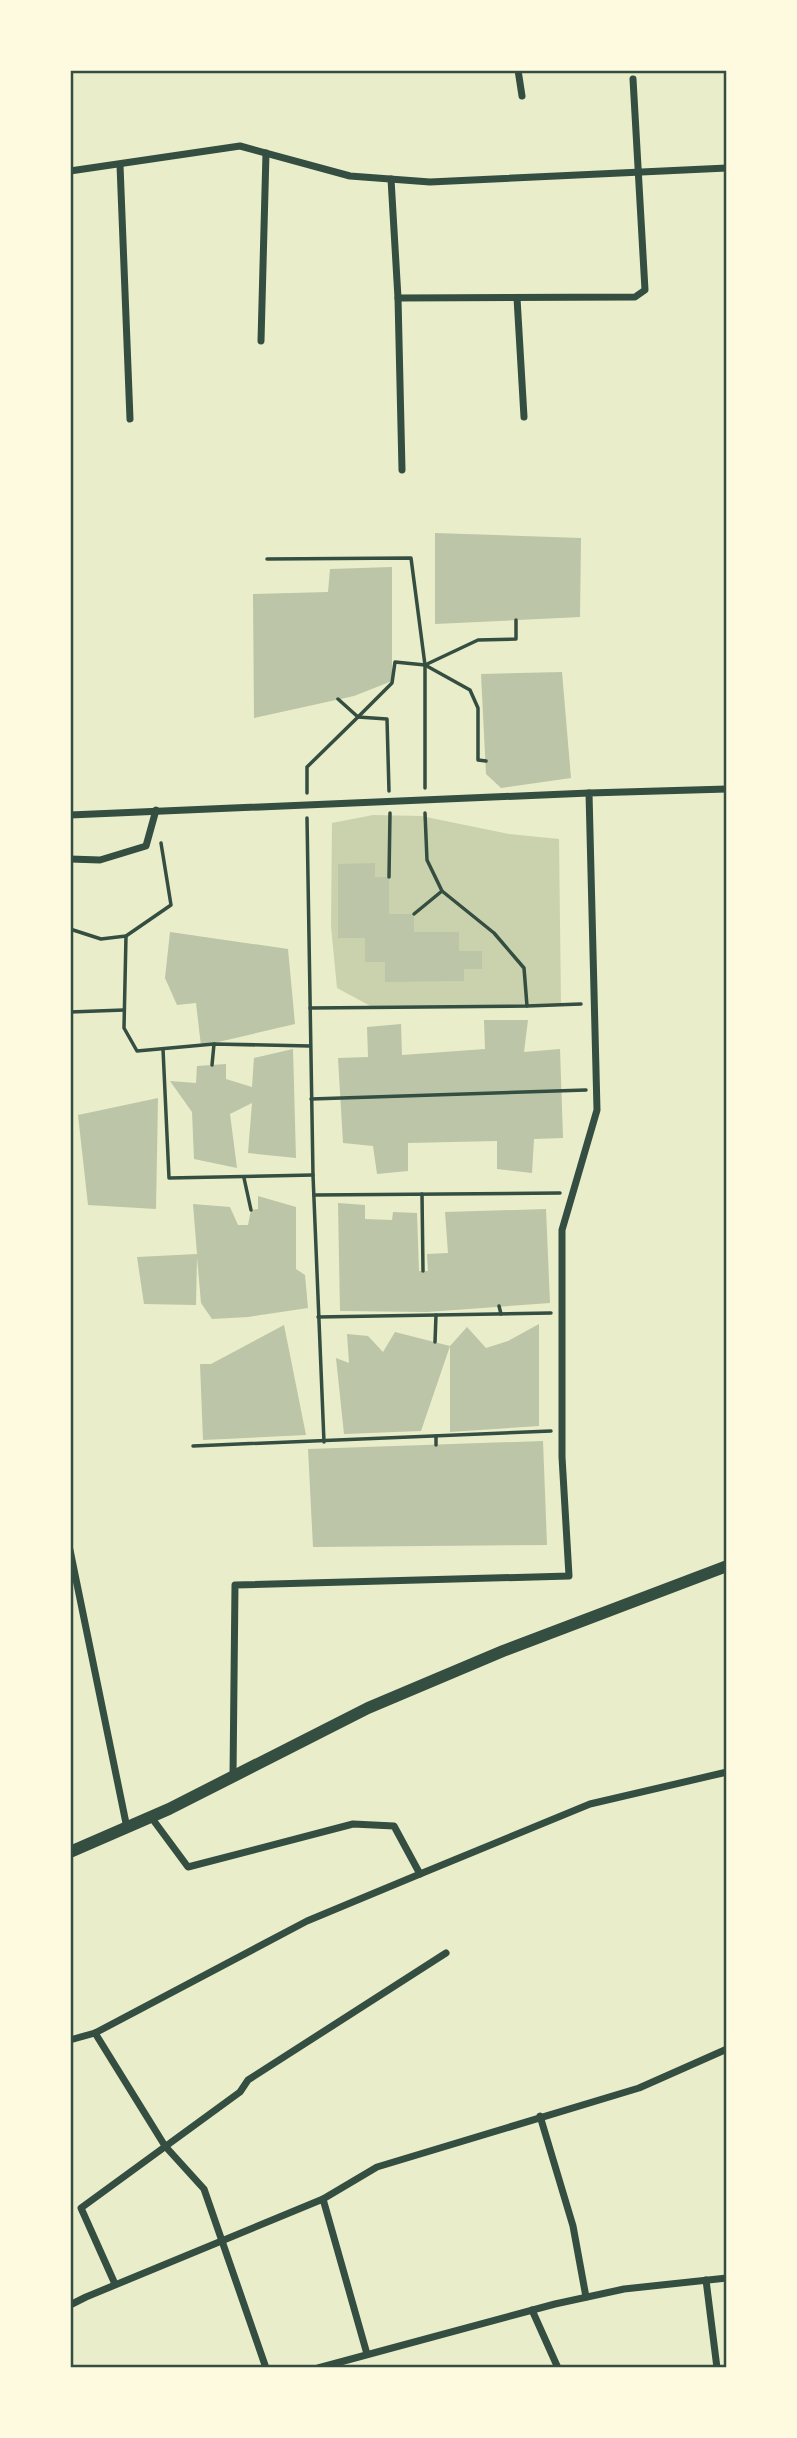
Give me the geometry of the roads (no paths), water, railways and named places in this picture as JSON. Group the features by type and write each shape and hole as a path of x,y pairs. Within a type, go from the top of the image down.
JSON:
{"street":[{"path":"518,70 522,96"},
{"path":"398,298 635,298 642,294 646,290 633,79"},
{"path":"70,171 240,146 350,176 430,182 727,168"},
{"path":"261,341 266,153"},
{"path":"120,165 130,419"},
{"path":"391,179 398,298 402,470"},
{"path":"517,298 524,417"},
{"path":"70,815 727,789"},
{"path":"233,1776 235,1585 569,1576 562,1430 562,1230 597,1110 589,793"},
{"path":"70,859 100,860 146,846 156,810"},
{"path":"70,1550 127,1828"},
{"path":"70,1852 151,1817 368,1707 503,1651 727,1566"},
{"path":"70,2040 95,2033 307,1921 590,1804 727,1772"},
{"path":"151,1817 188,1867 353,1824 394,1826 420,1874"},
{"path":"115,2284 81,2207 240,2092 248,2080 446,1953"},
{"path":"95,2033 165,2146 204,2189 267,2368"},
{"path":"70,2305 323,2199 377,2167 639,2088 727,2049"},
{"path":"540,2116 573,2226 586,2297"},
{"path":"323,2199 367,2354"},
{"path":"318,2368 586,2297 624,2289 727,2278"},
{"path":"706,2280 717,2368"},
{"path":"532,2310 558,2368"}]}
